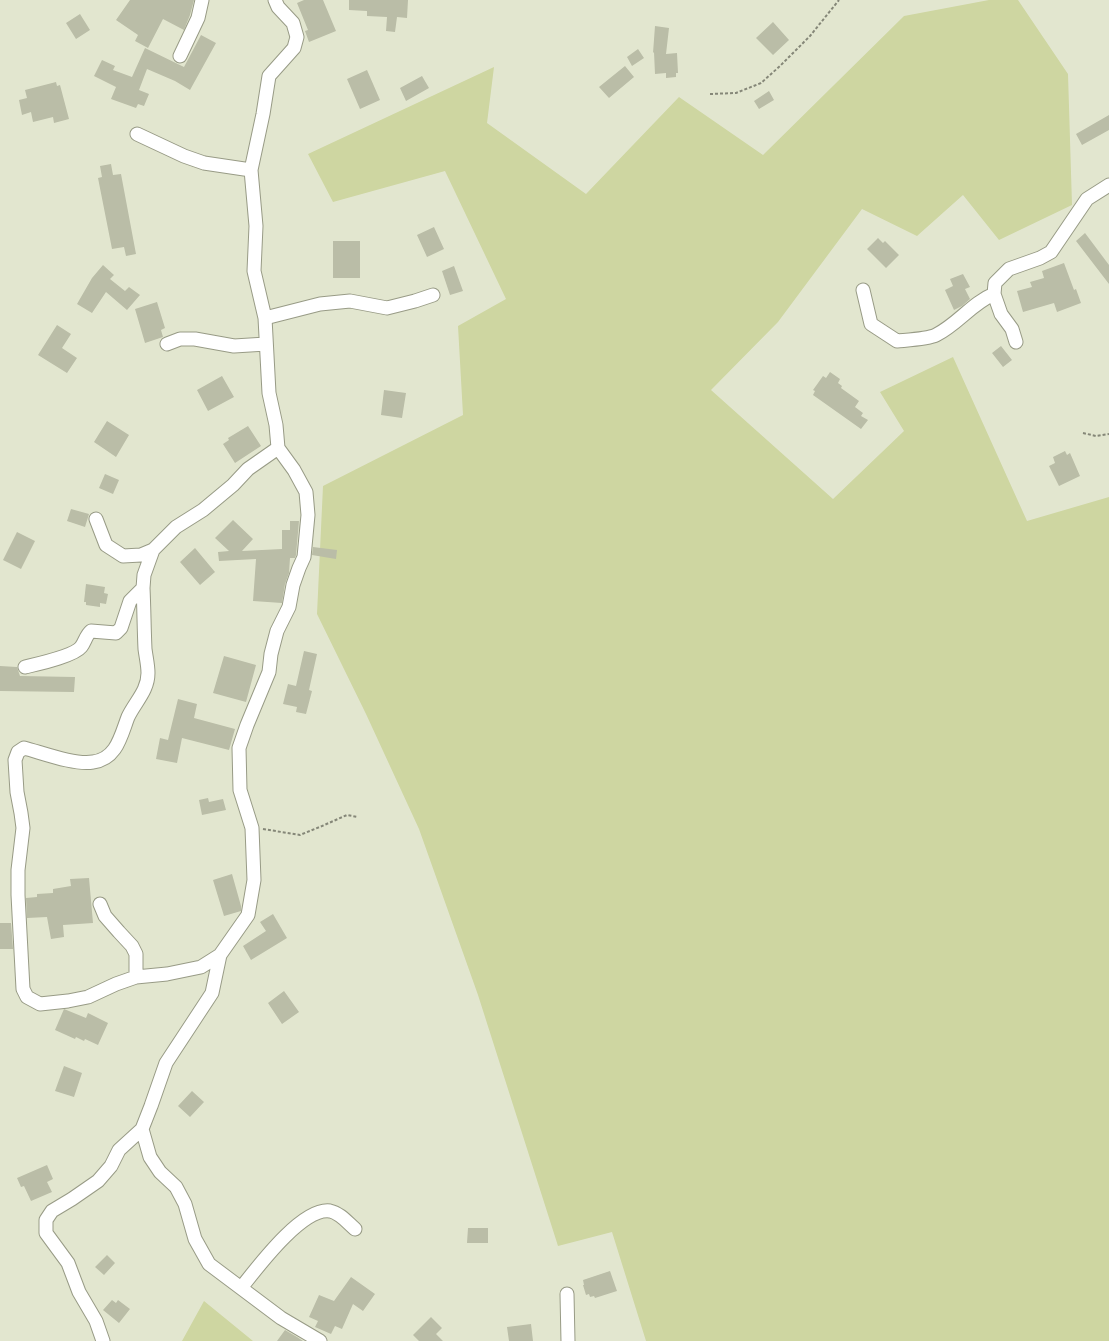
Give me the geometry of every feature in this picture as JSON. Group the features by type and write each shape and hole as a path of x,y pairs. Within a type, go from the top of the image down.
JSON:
{"street":[{"path":"180,56 198,18 202,0"},
{"path":"103,1341 96,1321 79,1292 68,1263 46,1233 46,1220 52,1211 98,1181 111,1166 119,1150 142,1129 166,1063 212,993 220,955 248,915 254,880 252,828 240,790 239,748 269,672 271,654 277,631 289,607 298,568 304,557 308,515 306,492 294,470 278,448 276,425 269,393 265,318 254,271 256,226 251,170 263,114 269,76 294,48 297,37 293,23 278,7 275,0"},
{"path":"137,134 184,156 204,163 251,170"},
{"path":"1016,342 1012,329 1001,314 994,294 995,283 1009,269 1040,258 1051,252 1087,199 1109,185"},
{"path":"863,290 871,324 897,341 935,336 954,324 984,298 994,294"},
{"path":"265,318 320,304 350,301 387,308 433,295"},
{"path":"167,344 180,339 195,339 234,346 266,344"},
{"path":"96,519 106,545 123,556 141,555 152,550 176,527 203,510 233,485 248,469 278,448"},
{"path":"152,550 144,575 143,588 145,650 148,674 145,688 128,716 121,738 114,750 104,759 94,762 80,762 24,748 18,752 15,760 17,792 23,828 18,870 23,989 27,997 40,1004 68,1001 88,997 116,984 136,977 167,974 201,966 220,955"},
{"path":"25,667 50,661 81,648 88,633 91,631 116,633 121,628 130,601 143,588"},
{"path":"100,904 105,916 132,946 136,954 136,977"},
{"path":"142,1129 150,1157 160,1172 176,1187 185,1204 195,1239 208,1264 280,1318 320,1341"},
{"path":"241,1288 269,1252 306,1218 320,1212 330,1211 343,1218 355,1229"},
{"path":"567,1294 568,1341"}],"path":[{"path":"710,94 736,93 761,83 810,36 838,0"},
{"path":"1082,433 1096,436 1109,434"},
{"path":"252,828 300,835 347,815 358,817"}],"green space":[{"path":"989,0 1018,0 1068,74 1072,205 999,240 963,195 917,236 862,209 778,322 711,390 833,499 904,431 880,392 953,357 1027,521 1109,497 1109,1341 646,1341 612,1232 558,1246 478,995 419,829 366,714 317,614 323,486 463,415 458,326 506,299 445,171 333,202 308,154 494,67 487,123 586,194 679,97 763,155 904,16"},
{"path":"204,1301 253,1341 182,1341"}],"building":[{"path":"130,0 194,0 184,30 163,19 148,48 135,41 138,35 116,20"},
{"path":"304,0 323,0 336,31 309,42 305,31 308,30 297,3"},
{"path":"349,0 408,0 407,18 397,17 395,32 386,31 387,17 367,16 367,11 349,10"},
{"path":"80,14 90,30 76,39 66,23"},
{"path":"773,22 789,40 773,55 756,38"},
{"path":"655,26 669,28 666,54 677,53 678,73 676,73 676,77 666,78 666,73 655,74 654,52 653,53"},
{"path":"201,35 216,43 190,90 175,81 147,69 139,90 149,94 144,106 138,104 136,108 111,99 116,87 94,76 102,60 115,66 113,70 132,77 145,48 184,67"},
{"path":"638,49 644,58 632,66 627,57"},
{"path":"625,66 634,77 609,98 599,87"},
{"path":"367,70 380,100 360,109 347,79"},
{"path":"422,76 429,88 406,101 400,88"},
{"path":"56,82 57,86 60,85 69,119 54,123 53,117 33,122 31,112 22,115 19,100 27,98 25,90"},
{"path":"769,91 774,100 759,109 754,101"},
{"path":"1109,115 1109,130 1082,145 1076,134"},
{"path":"111,164 113,175 121,174 136,254 126,256 124,247 112,249 98,178 102,177 100,166"},
{"path":"434,227 444,249 427,257 417,235"},
{"path":"1085,233 1109,265 1109,284 1076,241"},
{"path":"878,238 883,243 885,241 899,255 886,268 867,249"},
{"path":"333,241 360,241 360,278 333,278"},
{"path":"1064,263 1074,290 1076,289 1081,303 1057,312 1054,303 1023,312 1017,291 1032,287 1030,282 1044,278 1042,271"},
{"path":"103,265 114,275 110,279 125,291 129,287 140,295 127,310 106,292 92,313 77,304 92,278"},
{"path":"454,266 463,291 450,295 442,271"},
{"path":"963,274 970,287 965,289 970,299 962,306 954,310 945,290 953,286 950,279"},
{"path":"157,302 165,328 161,330 163,337 145,343 135,309"},
{"path":"57,325 71,334 62,348 77,358 67,373 38,355"},
{"path":"1001,346 1012,360 1003,367 992,353"},
{"path":"830,372 840,379 838,383 842,386 841,388 859,401 855,407 863,413 861,416 868,420 861,429 813,395 815,391 813,390 823,376 826,378"},
{"path":"222,376 234,397 208,411 197,390"},
{"path":"384,390 406,393 402,418 381,415"},
{"path":"107,421 129,435 116,457 94,442"},
{"path":"248,426 261,446 235,463 223,444 229,440 228,438"},
{"path":"1065,451 1067,455 1070,453 1080,476 1059,486 1049,466 1055,463 1053,457"},
{"path":"105,474 119,480 113,494 99,488"},
{"path":"71,509 89,514 85,527 67,521"},
{"path":"233,520 253,539 242,551 282,549 282,530 290,530 290,521 299,521 296,555 295,558 290,558 289,573 285,584 282,603 253,601 256,559 219,561 218,552 229,551 215,538"},
{"path":"17,532 35,541 21,569 3,560"},
{"path":"313,547 337,550 336,559 312,555"},
{"path":"195,548 215,572 200,585 180,562"},
{"path":"86,584 105,587 104,593 108,594 106,604 100,603 100,607 86,605 86,602 84,602"},
{"path":"304,651 317,654 309,690 312,691 306,714 296,712 297,707 283,704 288,684 296,686"},
{"path":"224,656 256,665 246,702 213,693"},
{"path":"0,666 17,667 20,676 75,677 74,692 0,691"},
{"path":"178,699 197,704 194,718 235,729 229,750 182,738 177,763 156,759 160,738 168,740"},
{"path":"208,798 209,802 223,799 226,810 202,815 199,800"},
{"path":"232,874 241,911 224,916 213,880"},
{"path":"89,878 93,923 63,925 64,937 51,939 47,917 27,918 26,898 37,897 37,894 53,893 53,889 71,886 70,879"},
{"path":"273,914 287,938 251,960 243,946 266,931 260,922"},
{"path":"0,923 11,923 13,949 0,949"},
{"path":"284,991 299,1012 282,1024 268,1003"},
{"path":"64,1009 86,1018 88,1013 108,1023 98,1045 85,1039 84,1041 76,1037 75,1039 55,1030"},
{"path":"64,1066 82,1073 74,1097 55,1091"},
{"path":"192,1091 204,1102 190,1117 178,1106"},
{"path":"47,1165 53,1179 47,1182 52,1192 31,1201 24,1186 21,1187 17,1178"},
{"path":"468,1228 488,1228 488,1243 467,1243"},
{"path":"107,1255 115,1263 104,1275 95,1267"},
{"path":"610,1271 617,1291 595,1298 594,1296 590,1297 589,1294 586,1295 583,1280"},
{"path":"351,1277 375,1294 363,1311 353,1304 342,1329 335,1326 331,1334 315,1327 318,1321 309,1317 319,1295 334,1301"},
{"path":"112,1300 116,1303 118,1300 130,1309 119,1323 103,1310"},
{"path":"431,1317 442,1328 436,1334 443,1341 419,1341 413,1335"},
{"path":"531,1324 533,1341 509,1341 507,1327"},
{"path":"285,1330 297,1337 303,1341 277,1341"}]}
